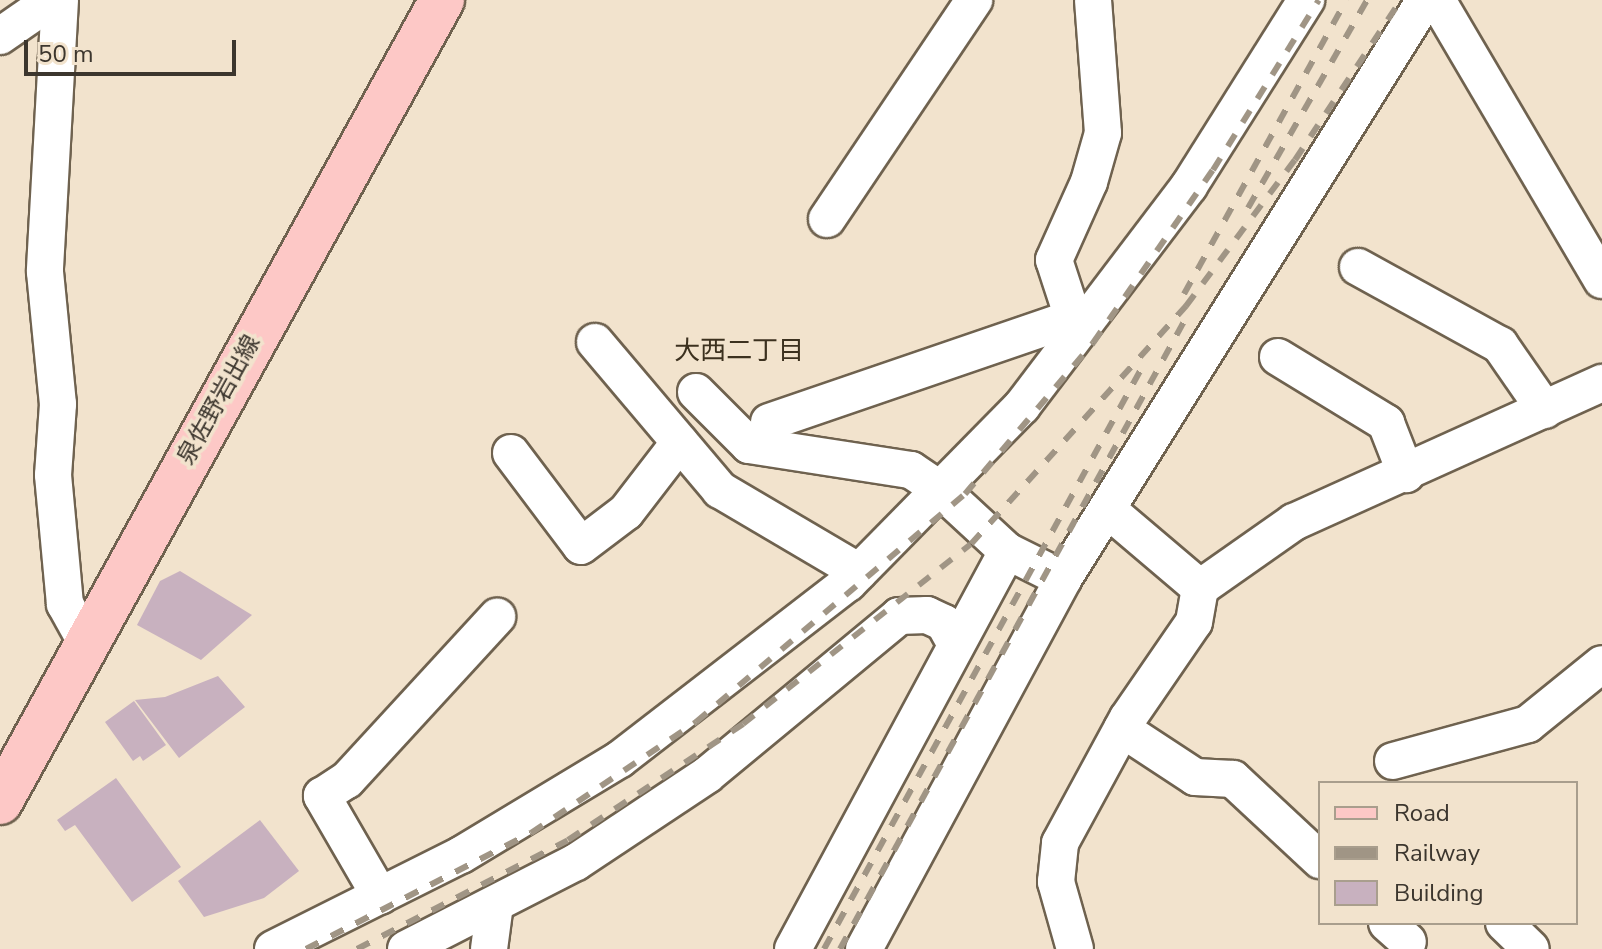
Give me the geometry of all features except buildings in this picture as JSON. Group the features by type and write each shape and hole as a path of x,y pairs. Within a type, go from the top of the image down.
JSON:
{"main road":[{"name":"泉佐野岩出線","path":"0,802 442,0"}],"street":[{"path":"0,36 52,0"},
{"path":"60,0 45,272 58,404 53,475 65,604 86,642"},
{"path":"827,219 974,0"},
{"path":"1079,320 1054,260 1103,133 1093,0"},
{"path":"273,949 461,855 620,759 750,663 859,572 942,491 1022,406 1079,320 1189,186 1306,0"},
{"path":"864,949 1063,579 1425,0"},
{"path":"1437,0 1602,280"},
{"path":"1358,267 1500,345 1545,410"},
{"path":"769,422 1079,320"},
{"path":"595,342 720,490 859,572"},
{"path":"1278,357 1386,423 1406,474"},
{"path":"1075,949 1056,882 1060,843 1122,729 1194,622 1200,588 1294,522 1602,383"},
{"path":"696,392 749,445 911,470 942,491 1007,551 1063,579"},
{"path":"511,453 581,546 626,512 680,442"},
{"path":"1107,509 1200,588"},
{"path":"793,949 1007,551"},
{"path":"406,949 576,862 707,775 899,616 927,615 944,623 956,645"},
{"path":"380,896 322,796 347,780 497,617"},
{"path":"1393,761 1528,724 1602,664"},
{"path":"1122,729 1195,777 1233,779 1318,858"},
{"path":"489,949 495,904"},
{"path":"1506,925 1531,949"}],"railway":[{"path":"306,949 531,833 696,722 965,494 1093,343 1213,170 1319,0"},
{"path":"1184,294 1346,0"},
{"path":"1248,208 1367,0"},
{"path":"357,949 568,840 743,724 971,544 1186,306 1295,160 1401,0"},
{"path":"840,949 1187,316"},
{"path":"824,949 1140,371"}],"district":[{"name":"大西二丁目","path":"739,351"}]}
